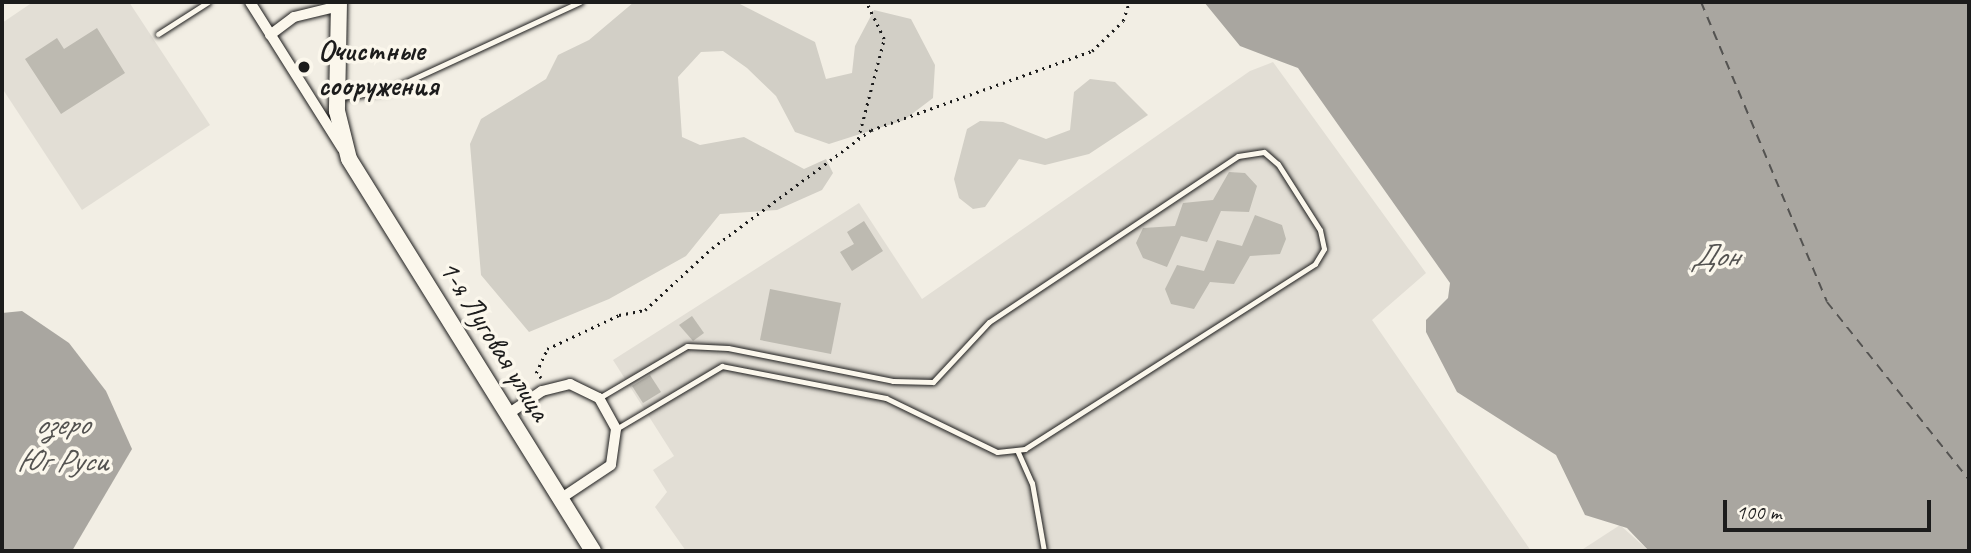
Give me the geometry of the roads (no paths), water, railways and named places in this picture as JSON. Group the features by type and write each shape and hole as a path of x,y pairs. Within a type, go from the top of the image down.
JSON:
{"main road":[{"name":"1-я Луговая улица","path":"339,4 337,96 349,159 593,551"}],"street":[{"name":"1-я Луговая улица","path":"250,2 349,159"},
{"path":"271,35 294,17 339,4"},
{"path":"508,414 550,389 570,384 599,398 616,429 611,465 560,499"}],"lane":[{"path":"158,34 208,2"},
{"path":"337,96 387,91 580,2"},
{"path":"599,398 687,346 933,382 989,322 1238,156 1264,152 1320,230 1324,249 1315,264 1017,450 997,452 886,398 722,366 616,429"},
{"path":"1017,450 1032,483 1044,551"}],"water":[{"name":"Дон","path":"1204,2 1969,2 1969,551 1649,551 1627,528 1585,515 1556,455 1457,392 1426,332 1426,320 1448,298 1450,283 1298,68 1240,46"},
{"name":"озеро Юг Руси","path":"22,311 69,343 106,391 132,449 72,551 2,551 2,313"}],"place":[{"name":"Очистные сооружения","path":"304,67"}]}
